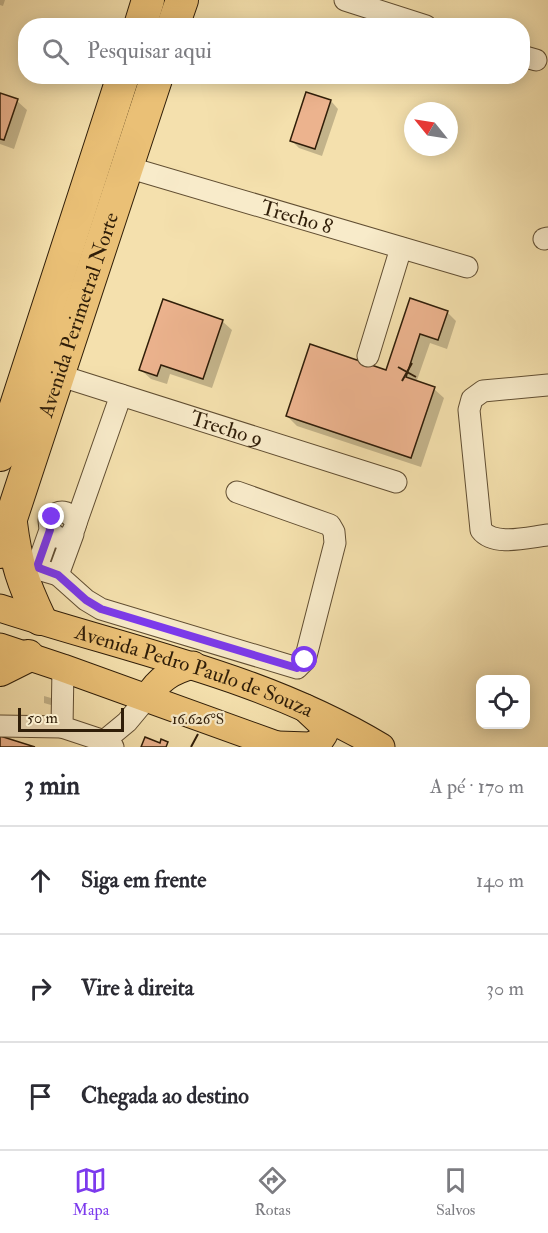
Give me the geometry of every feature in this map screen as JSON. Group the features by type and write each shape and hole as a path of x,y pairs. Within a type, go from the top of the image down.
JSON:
{"highway":[{"path":"142,18 148,0"},
{"path":"176,18 182,0"},
{"name":"Avenida Perimetral Norte","path":"0,455 120,84"},
{"name":"Avenida Perimetral Norte","path":"0,552 153,84"},
{"path":"11,523 17,565 24,587 40,619"},
{"path":"0,670 14,652"}],"main road":[{"name":"Avenida Pedro Paulo de Souza","path":"0,608 193,665 304,706 381,747"},
{"name":"Avenida Pedro Paulo de Souza","path":"14,652 280,746 309,746 318,743 324,734 322,724 304,706"},
{"path":"147,698 154,685 165,675 176,669 193,665"}],"street":[{"path":"345,0 401,18"},
{"name":"Trecho 8","path":"127,166 467,267"},
{"path":"369,356 402,248"},
{"name":"Trecho 9","path":"58,375 396,482"},
{"path":"548,385 483,392 472,399 469,410 481,530 485,535 499,540 548,535"},
{"path":"58,575 121,395"},
{"path":"75,528 71,514 57,512 49,520 50,530 38,564 40,570 58,575 86,600 101,609 297,668 305,660 311,641 335,543 334,532 330,525 237,492"},
{"path":"62,727 63,668"},
{"path":"0,726 62,727 109,744 147,698"}],"building":[{"path":"306,92 331,100 315,149 290,141"},
{"path":"0,93 18,99 4,140 0,139"},
{"path":"410,298 448,311 438,340 420,334 406,377 435,387 411,458 286,416 310,344 386,370"},
{"path":"163,299 223,320 203,379 161,365 157,376 139,370"},
{"path":"0,736 35,747 0,747"},
{"path":"145,737 160,743 161,739 168,742 166,747 141,747"}],"route":[{"path":"52,517 49,520 50,530 38,564 39,568 58,575 94,606 297,668 305,660"}]}
